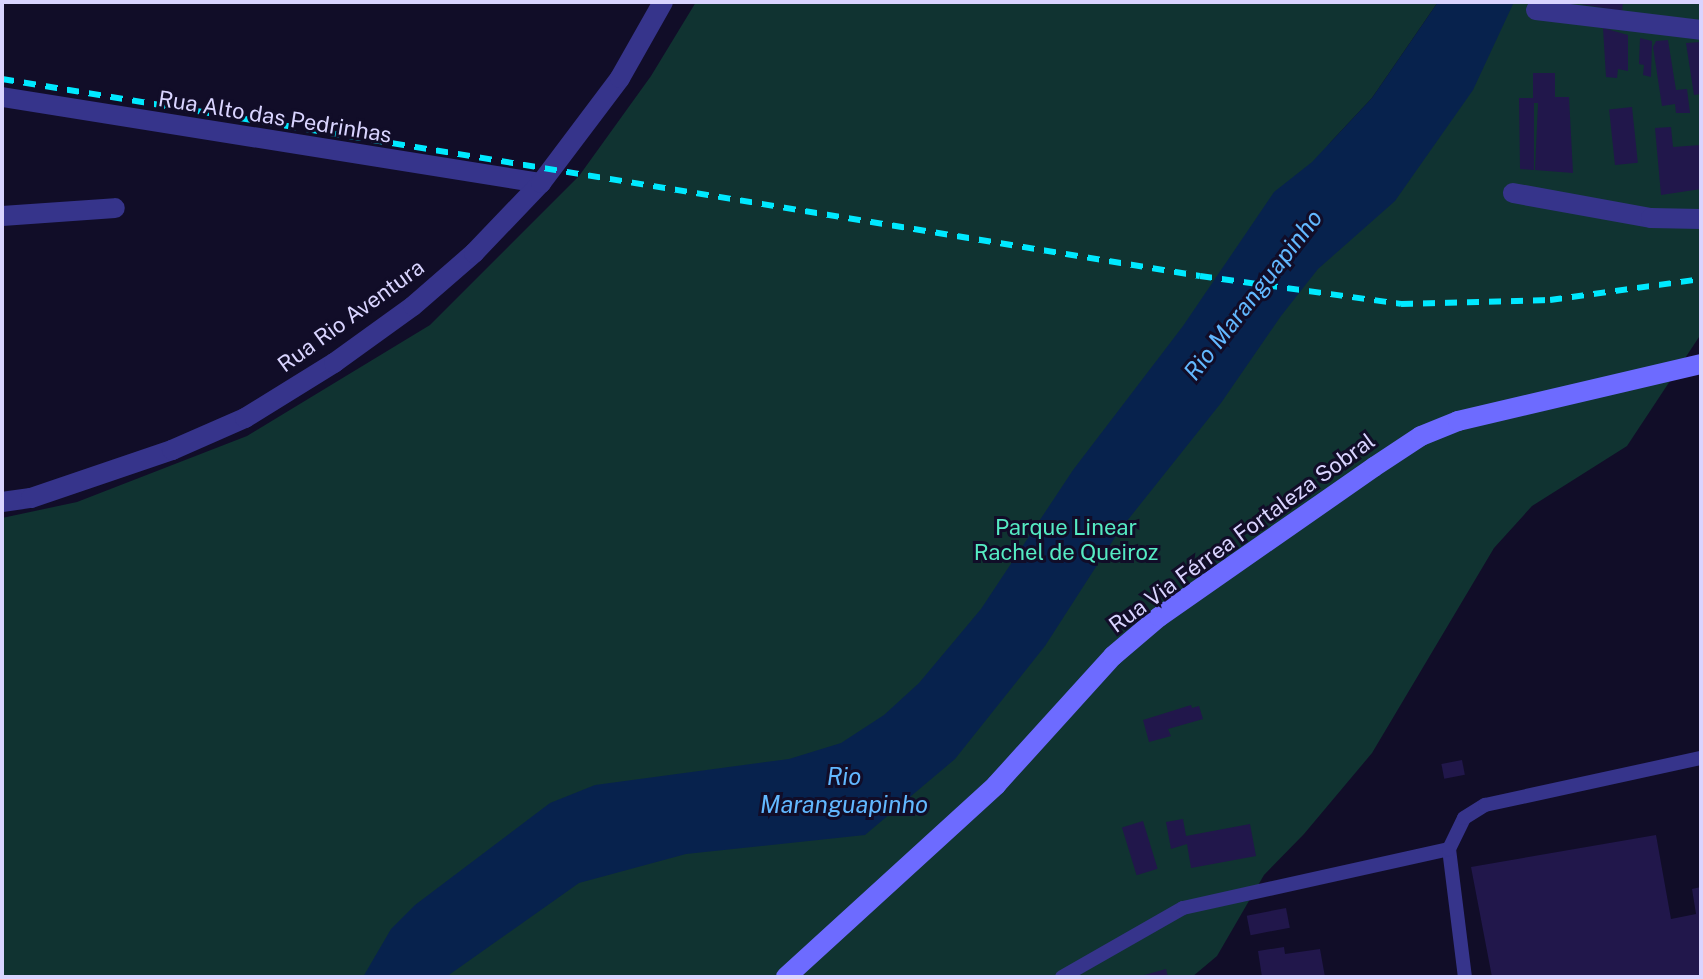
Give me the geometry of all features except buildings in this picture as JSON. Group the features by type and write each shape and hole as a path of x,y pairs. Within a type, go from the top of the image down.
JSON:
{"main road":[{"name":"Rua Via Férrea Fortaleza Sobral","path":"786,977 996,785 1113,656 1159,617 1374,467 1421,436 1458,421 1701,364"}],"street":[{"name":"Rua Rio Aventura","path":"2,502 31,498 172,450 245,418 334,363 413,306 474,253 541,183 620,78 663,2"},
{"path":"1536,10 1701,30"},
{"name":"Rua Alto das Pedrinhas","path":"2,97 541,183"},
{"path":"1513,193 1651,218 1701,219"},
{"path":"2,216 115,208"}],"lane":[{"path":"1465,977 1449,849 1464,818 1485,805 1701,758"},
{"path":"1062,977 1183,908 1449,849"}],"green space":[{"name":"Parque Linear Rachel de Queiroz","path":"696,2 1438,2 1372,98 1327,146 1486,2 1701,2 1701,334 1627,446 1532,506 1494,548 1372,753 1304,834 1264,875 1217,956 1192,977 2,977 2,518 77,502 247,436 430,325 579,176 651,76"}],"water":[{"name":"Rio Maranguapinho","path":"1438,2 1514,2 1473,90 1395,201 1318,269 1281,316 1221,403 1119,531 1045,646 955,759 865,835 686,854 579,883 446,977 363,977 391,929 415,905 550,803 595,785 789,759 841,743 884,715 919,683 981,609 1073,470 1183,326 1274,192 1312,162 1372,98"}],"railway":[{"path":"2,79 1200,276 1401,304 1550,300 1701,279"}]}
